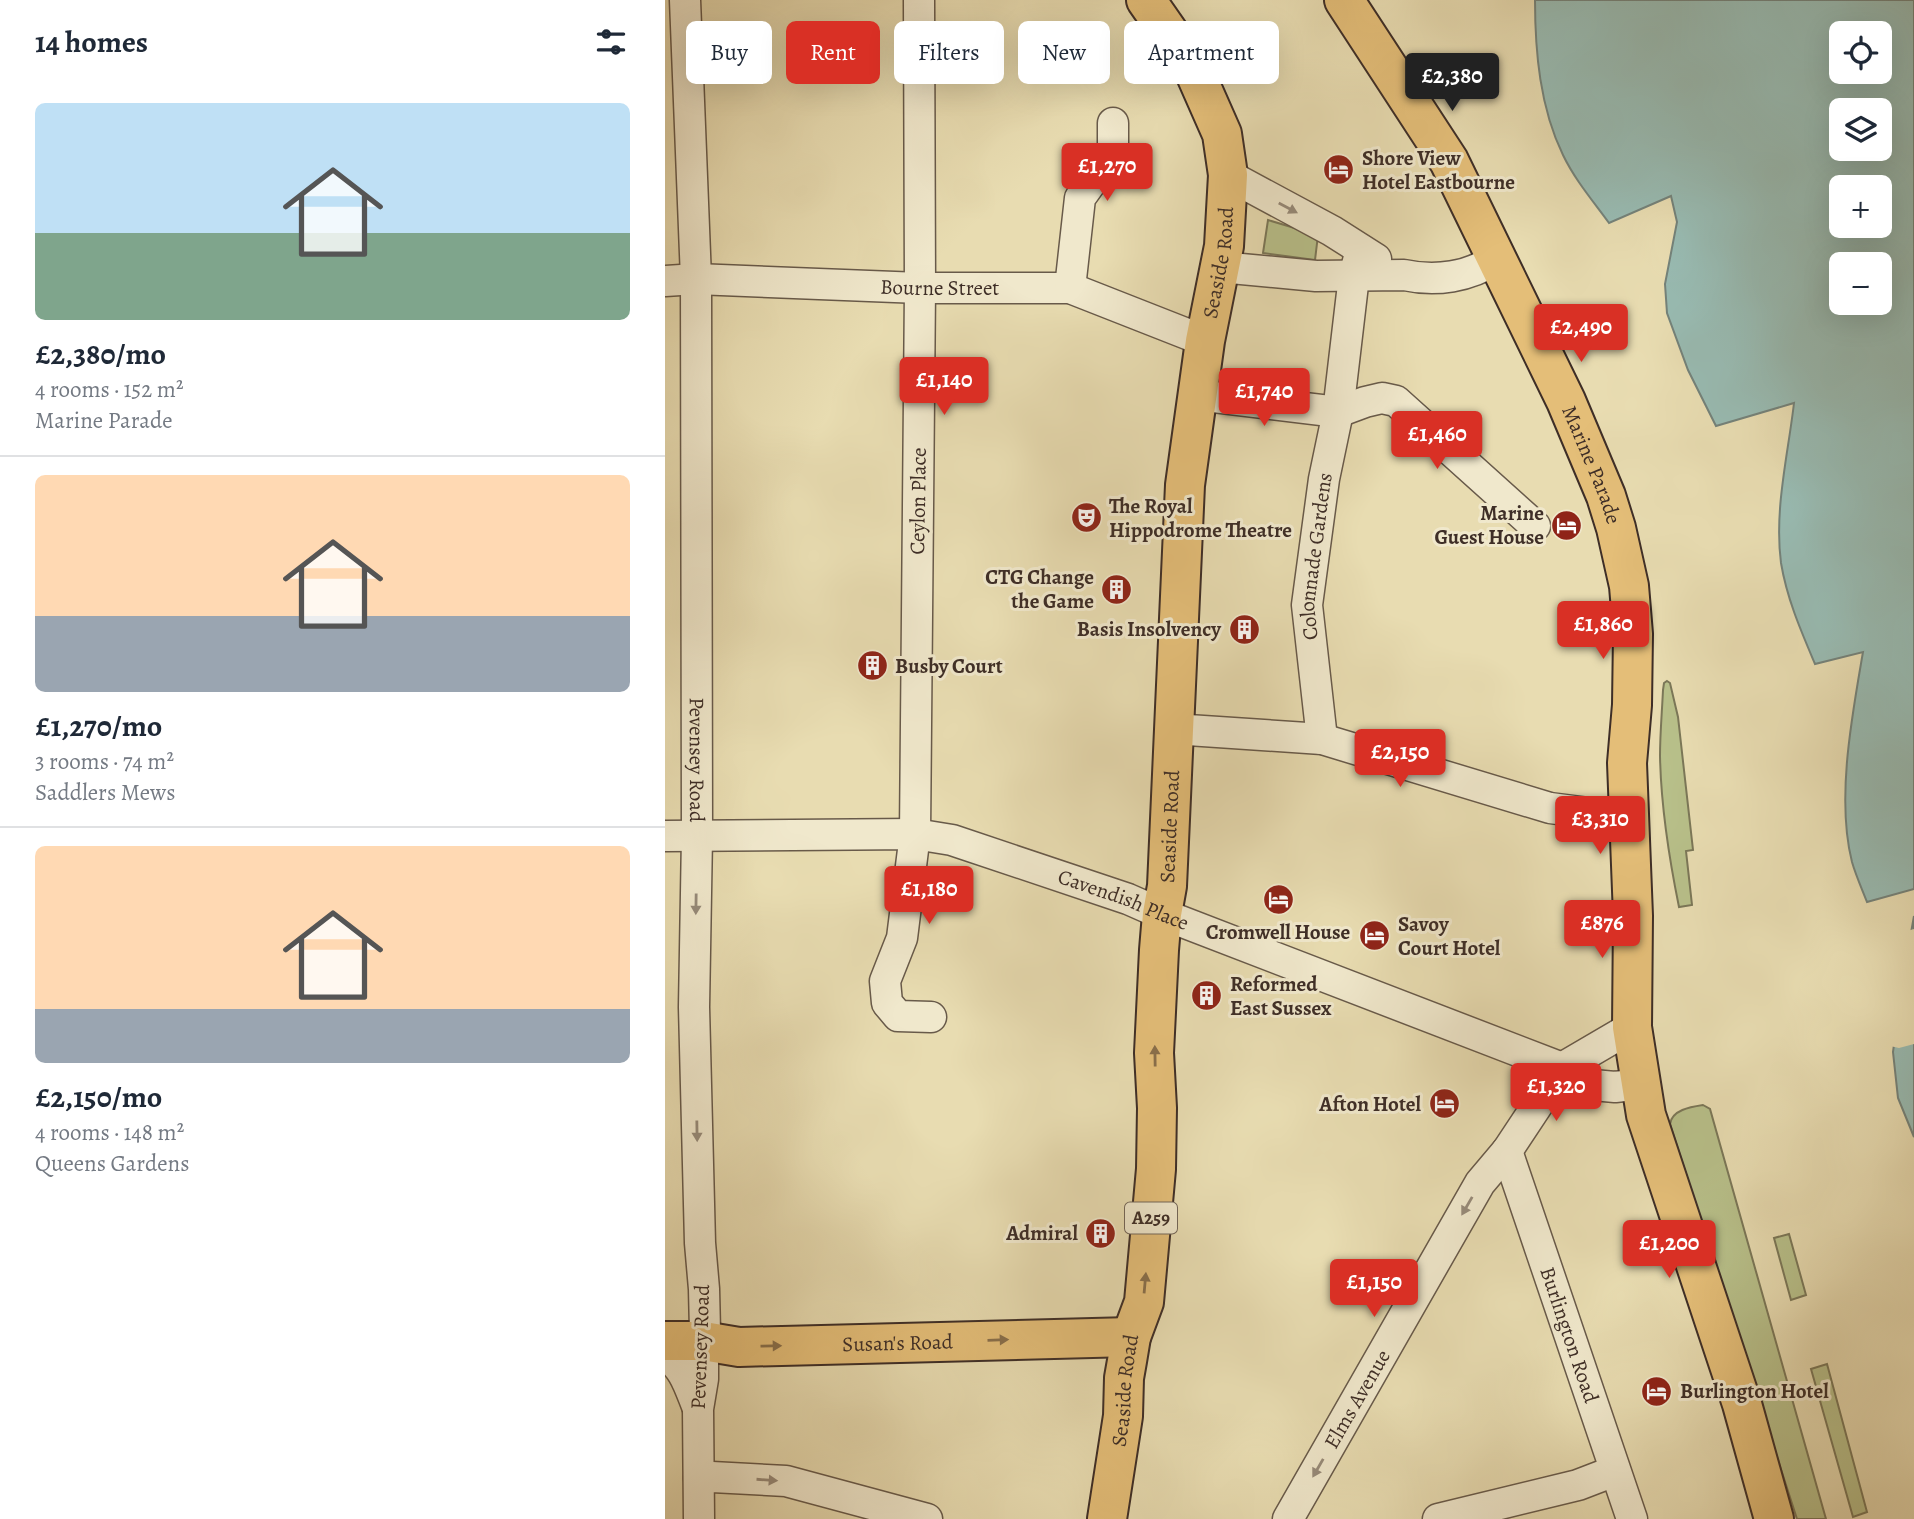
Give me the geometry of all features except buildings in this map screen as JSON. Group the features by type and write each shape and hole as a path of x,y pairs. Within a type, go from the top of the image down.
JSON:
{"main road":[{"name":"Seaside Road","path":"1107,1519 1123,1416 1124,1378 1131,1337 1144,1302 1156,1169 1154,1054 1162,914 1167,886 1185,485 1205,341 1224,246 1228,175 1221,134 1192,66 1146,0"},
{"name":"Marine Parade","path":"1343,0 1449,161 1566,401 1606,496 1616,528 1629,586 1633,634 1632,705 1627,763 1633,916 1632,1027 1641,1084 1646,1115 1742,1404 1774,1519"},
{"name":"Susan's Road","path":"665,1341 703,1341 739,1347 1131,1337"}],"street":[{"name":"Pevensey Road","path":"685,0 696,279 697,836 694,1007 699,1243 705,1331 703,1378 698,1409 699,1519"},
{"name":"Ceylon Place","path":"919,0 920,288 915,834 901,939 885,981 887,1003 898,1016 931,1017"},
{"path":"1070,288 1080,198 1113,152 1113,123"},
{"path":"1228,175 1332,231 1357,263"},
{"path":"1316,276 1332,258 1336,244 1332,231"},
{"path":"1220,267 1316,276 1357,263 1417,278 1443,279 1483,268 1496,259"},
{"name":"Colonnade Gardens","path":"1322,739 1307,605 1324,479 1338,412 1357,263"},
{"name":"Bourne Street","path":"665,281 696,279 920,288 1070,288 1205,341"},
{"path":"1197,395 1338,412 1382,398 1396,401 1535,526"},
{"path":"1173,729 1322,739 1550,808 1628,818"},
{"name":"Cavendish Place","path":"665,836 915,834 952,840 1128,899 1562,1068 1593,1084 1615,1087 1641,1084"},
{"path":"1562,1068 1632,1027"},
{"name":"Elms Avenue","path":"1288,1519 1480,1183 1507,1151 1562,1068"},
{"name":"Burlington Road","path":"1507,1151 1573,1368 1632,1519"},
{"path":"665,1354 685,1374 698,1409"},
{"path":"1438,1519 1578,1485 1604,1475 1613,1468"},
{"path":"699,1478 786,1481 927,1519"}],"green space":[{"path":"1268,220 1318,235 1315,260 1263,253"},
{"path":"1667,681 1670,683 1678,717 1693,850 1686,851 1692,905 1679,907 1666,832 1661,775 1663,690"},
{"path":"1703,1105 1710,1109 1826,1519 1797,1519 1670,1124 1678,1112"},
{"path":"1789,1234 1806,1295 1791,1300 1774,1238"},
{"path":"1827,1364 1867,1512 1853,1517 1811,1369"}],"water":[{"path":"1535,0 1914,0 1914,889 1867,902 1852,862 1845,812 1847,757 1863,652 1815,664 1787,589 1781,563 1779,523 1794,403 1716,426 1688,370 1667,313 1665,284 1677,222 1671,196 1609,223 1573,173 1555,137 1544,99 1538,60"},
{"path":"1914,916 1914,1137 1898,1098 1893,1052"}],"pier":[{"path":"1914,929 1914,1044 1899,1048 1890,1046 1907,931"}],"place":[{"name":"Shore View Hotel Eastbourne","path":"1339,170"},
{"name":"The Royal Hippodrome Theatre","path":"1086,518"},
{"name":"Marine Guest House","path":"1567,525"},
{"name":"CTG Change the Game","path":"1117,589"},
{"name":"Basis Insolvency","path":"1244,629"},
{"name":"Busby Court","path":"872,666"},
{"name":"Cromwell House","path":"1278,900"},
{"name":"Savoy Court Hotel","path":"1375,936"},
{"name":"Reformed East Sussex","path":"1207,996"},
{"name":"Afton Hotel","path":"1444,1104"},
{"name":"Admiral","path":"1101,1233"},
{"name":"Burlington Hotel","path":"1657,1391"}]}
